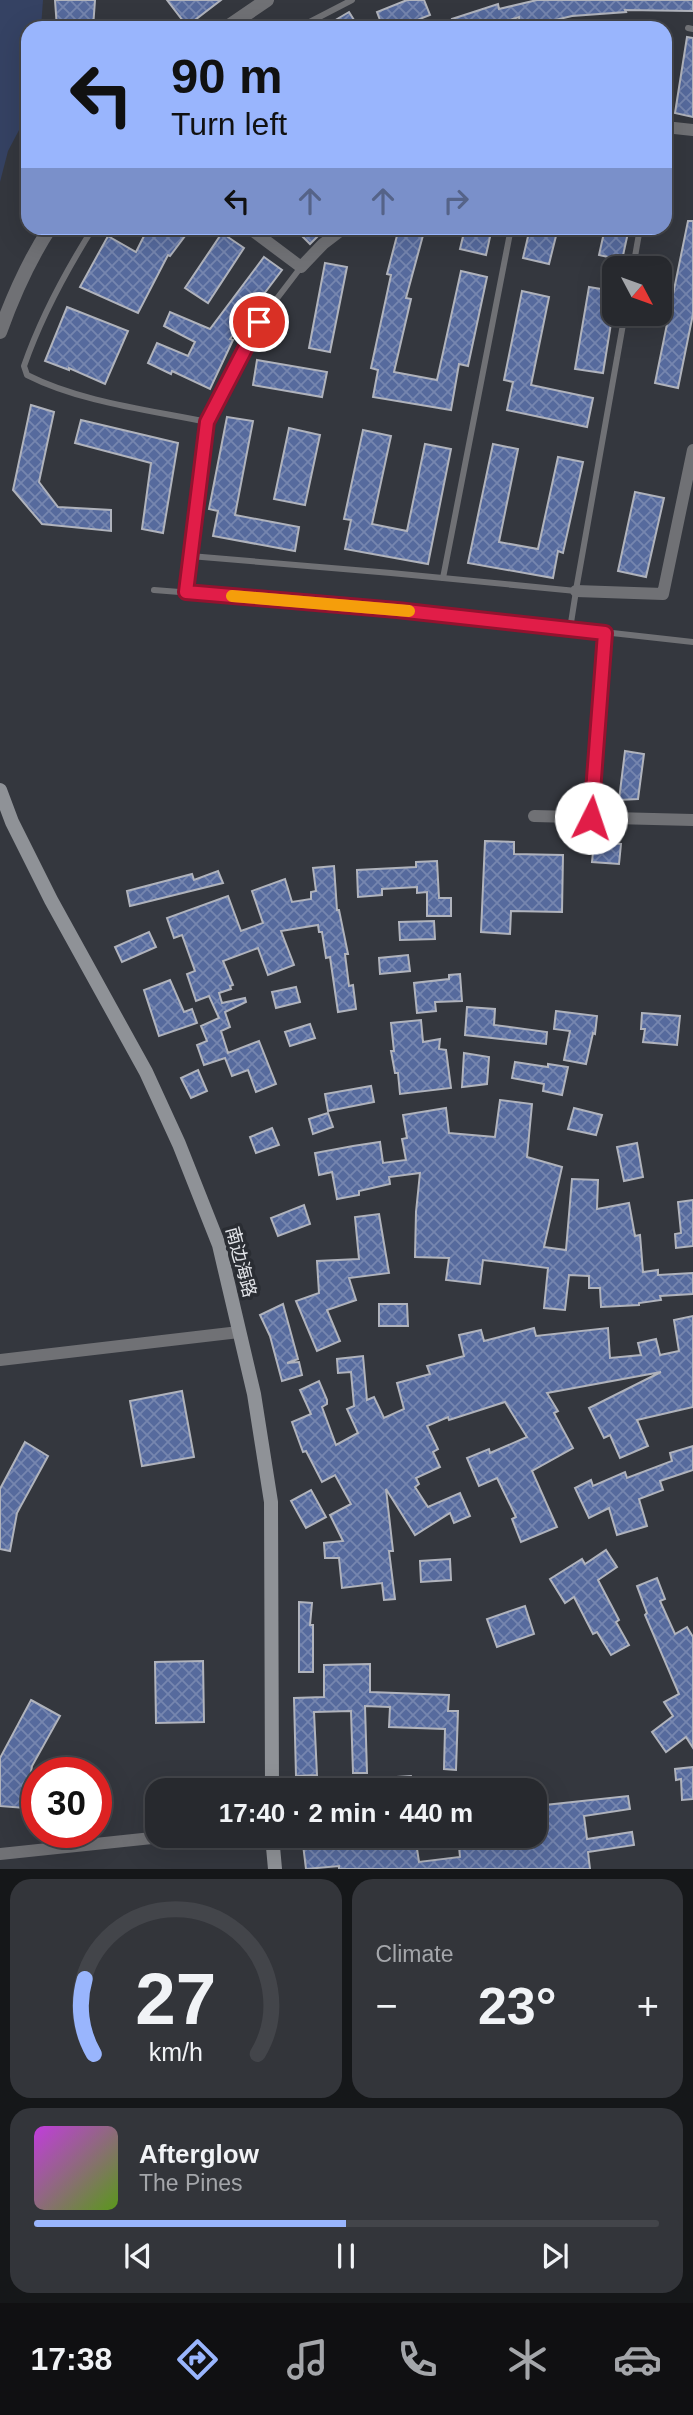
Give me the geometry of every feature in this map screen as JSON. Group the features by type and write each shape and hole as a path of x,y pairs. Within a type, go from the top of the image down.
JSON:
{"main road":[{"name":"南边海路","path":"0,790 12,822 51,900 146,1072 179,1144 219,1245 254,1394 271,1502 272,1778"},
{"path":"273,1848 275,1869"}],"street":[{"path":"236,21 267,0"},
{"path":"672,128 693,130"},
{"path":"0,332 17,288 45,235"},
{"path":"258,235 301,267 335,235"},
{"path":"576,591 663,594 693,450"},
{"path":"591,818 605,633"},
{"path":"534,816 693,820"},
{"path":"0,1360 239,1332"},
{"path":"0,1854 145,1839"}],"lane":[{"path":"312,21 352,0"},
{"path":"89,235 68,269 31,345 24,366 27,375 40,382 96,399 207,422"},
{"path":"443,578 510,235"},
{"path":"635,256 639,235"},
{"path":"186,592 207,422 259,322 301,267"},
{"path":"570,629 623,326"},
{"path":"190,556 576,591"},
{"path":"154,590 397,610 693,642"}],"shaded area":[{"path":"0,0 43,0 42,21 21,21 21,126 8,151 0,182"}],"building":[{"path":"55,0 95,0 94,21 56,21"},
{"path":"167,0 221,0 194,21 183,21"},
{"path":"407,0 424,0 430,15 415,21 380,21 377,12"},
{"path":"537,0 693,0 693,11 625,10 626,12 572,16 551,21 520,21 519,17 507,21 452,19 498,4 499,9"},
{"path":"349,12 355,21 334,21"},
{"path":"687,37 693,38 693,117 675,113"},
{"path":"688,221 693,221 693,314 678,388 655,383 667,326 672,326 672,300"},
{"path":"144,235 186,235 170,256 168,255 138,313 80,287 108,236 136,252"},
{"path":"221,235 244,248 208,303 185,288"},
{"path":"301,235 319,235 310,244"},
{"path":"397,235 423,235 406,298 411,299 394,372 437,380 461,271 487,277 468,366 459,364 451,410 373,397 378,370 371,368 391,275 387,274"},
{"path":"463,235 490,235 486,255 460,249"},
{"path":"528,235 556,235 549,264 523,258"},
{"path":"603,235 627,235 623,256 599,255"},
{"path":"264,257 282,270 230,339 233,340 210,389 148,363 157,343 188,356 195,342 164,326 170,312 210,329"},
{"path":"325,263 347,267 330,352 309,348"},
{"path":"589,287 602,289 602,326 611,326 603,373 575,369"},
{"path":"522,291 549,297 531,385 593,398 587,427 507,410 513,382 504,380"},
{"path":"67,307 128,331 105,384 45,361"},
{"path":"257,360 327,372 322,397 253,385"},
{"path":"31,405 54,412 39,482 58,507 111,510 111,531 42,524 13,490"},
{"path":"227,417 253,421 235,515 299,527 295,551 213,536 218,511 209,509"},
{"path":"81,420 178,443 163,533 142,529 151,463 75,443"},
{"path":"289,428 320,435 305,505 274,499"},
{"path":"363,430 391,436 372,524 407,531 425,444 451,449 428,564 345,549 351,520 344,519"},
{"path":"493,444 518,449 499,542 538,549 558,457 583,462 563,553 558,551 553,578 468,563"},
{"path":"635,492 664,498 646,577 618,571"},
{"path":"625,751 644,754 638,799 619,800"},
{"path":"485,841 514,842 514,854 563,855 562,912 511,911 510,934 481,932"},
{"path":"594,842 621,844 619,864 592,862"},
{"path":"437,861 439,898 451,898 451,916 427,916 427,892 417,893 417,887 382,889 382,895 358,897 357,870 416,867 416,862"},
{"path":"334,866 337,910 348,954 345,954 349,986 353,985 356,1009 338,1012 330,957 326,958 322,932 319,932 318,925 281,931 294,965 268,975 258,948 223,961 233,985 230,986 231,989 219,993 222,1003 245,998 246,1002 225,1012 230,1027 221,1031 228,1053 259,1041 276,1084 256,1092 248,1070 232,1076 225,1058 204,1065 197,1045 207,1041 201,1026 219,1018 209,996 196,1001 187,974 195,971 182,935 174,938 167,918 228,896 241,931 263,923 252,891 285,879 292,902 311,899 311,892 316,891 313,868"},
{"path":"218,871 223,883 130,906 127,891 192,874 194,880"},
{"path":"434,921 435,939 400,940 399,922"},
{"path":"149,932 156,947 122,962 115,947"},
{"path":"408,955 410,971 380,974 379,958"},
{"path":"460,974 462,1001 435,1002 436,1011 417,1013 414,983 449,979 449,975"},
{"path":"170,980 184,1012 192,1009 197,1023 159,1036 144,990"},
{"path":"296,987 300,1002 276,1008 272,992"},
{"path":"467,1007 495,1009 494,1025 547,1032 546,1044 465,1035"},
{"path":"556,1011 597,1016 586,1064 564,1060 570,1031 554,1029"},
{"path":"642,1013 680,1016 677,1045 643,1042 645,1029 641,1029"},
{"path":"421,1020 423,1042 440,1039 439,1049 446,1050 451,1088 400,1094 398,1073 395,1073 391,1051 394,1051 391,1023"},
{"path":"310,1024 315,1038 290,1046 285,1032"},
{"path":"464,1053 489,1057 487,1084 462,1087"},
{"path":"515,1062 568,1067 562,1095 543,1091 544,1084 512,1078"},
{"path":"198,1070 207,1091 191,1098 181,1078"},
{"path":"371,1086 374,1102 328,1111 325,1094"},
{"path":"500,1100 532,1104 527,1157 562,1167 544,1247 566,1250 572,1179 598,1180 597,1209 629,1203 635,1236 640,1235 643,1272 658,1270 658,1275 693,1273 693,1294 660,1296 661,1300 639,1305 601,1307 600,1288 589,1288 589,1276 569,1275 565,1310 544,1308 548,1268 483,1260 480,1284 446,1280 449,1258 415,1257 420,1173 389,1177 390,1184 359,1191 359,1195 337,1199 332,1172 319,1175 315,1153 353,1146 380,1142 383,1163 406,1160 402,1139 407,1138 403,1115 446,1108 449,1133 495,1137"},
{"path":"574,1108 602,1115 596,1135 568,1129"},
{"path":"328,1113 333,1127 313,1134 309,1119"},
{"path":"272,1128 279,1145 256,1153 250,1137"},
{"path":"637,1143 643,1177 624,1181 617,1147"},
{"path":"693,1200 693,1246 676,1248 675,1234 681,1233 678,1202"},
{"path":"304,1205 310,1224 278,1236 271,1218"},
{"path":"379,1214 389,1273 349,1278 356,1300 327,1310 340,1341 317,1351 296,1301 319,1293 317,1261 359,1259 355,1217"},
{"path":"283,1304 298,1359 287,1363 299,1362 302,1375 282,1381 270,1336 260,1315"},
{"path":"379,1304 407,1304 408,1326 379,1326"},
{"path":"693,1316 693,1407 637,1420 648,1446 620,1458 610,1435 604,1438 589,1408 661,1372 547,1393 558,1411 554,1413 573,1448 532,1471 557,1527 521,1542 512,1519 516,1517 497,1478 479,1486 467,1458 489,1449 490,1453 527,1437 505,1402 449,1420 448,1417 427,1426 438,1449 433,1452 440,1467 416,1478 419,1484 415,1487 428,1507 460,1493 470,1516 454,1523 450,1513 415,1535 386,1489 395,1599 384,1600 382,1583 342,1588 339,1558 325,1558 324,1543 343,1541 330,1515 351,1504 335,1475 322,1482 306,1451 303,1452 292,1422 311,1414 300,1390 319,1381 327,1400 327,1404 322,1407 336,1445 358,1433 347,1409 354,1406 351,1372 338,1373 337,1359 363,1356 367,1400 374,1397 384,1418 404,1409 397,1383 430,1374 427,1366 464,1356 459,1335 481,1330 484,1341 534,1328 536,1336 608,1328 610,1358 641,1355 638,1343 656,1339 660,1355 679,1351 674,1320"},
{"path":"182,1391 194,1457 142,1466 130,1401"},
{"path":"25,1442 48,1456 17,1513 10,1551 0,1549 0,1489"},
{"path":"693,1446 693,1470 660,1481 663,1490 639,1499 647,1526 617,1535 609,1508 589,1518 575,1488 591,1480 593,1486 625,1472 627,1478 672,1461 670,1453"},
{"path":"311,1490 326,1517 306,1528 291,1501"},
{"path":"606,1550 617,1567 598,1580 629,1645 611,1655 597,1632 593,1634 574,1597 565,1603 550,1579 582,1559 585,1564"},
{"path":"450,1559 451,1580 421,1582 420,1561"},
{"path":"657,1578 665,1599 660,1601 675,1634 687,1627 693,1637 693,1748 686,1737 666,1752 652,1732 673,1716 664,1702 679,1694 645,1615 647,1613 637,1586"},
{"path":"299,1602 312,1603 310,1625 313,1625 313,1672 299,1672"},
{"path":"525,1606 534,1634 497,1647 487,1619"},
{"path":"203,1661 204,1722 156,1723 155,1662"},
{"path":"370,1664 370,1692 449,1695 448,1711 458,1711 456,1770 444,1769 445,1729 389,1727 390,1707 365,1706 367,1773 353,1773 351,1711 314,1712 317,1775 296,1776 294,1698 324,1697 324,1665"},
{"path":"31,1700 60,1716 37,1757 21,1757 21,1808 0,1806 0,1758"},
{"path":"693,1767 693,1799 682,1800 681,1779 676,1780 675,1769"},
{"path":"628,1796 630,1809 584,1816 587,1839 632,1832 634,1845 588,1852 590,1869 339,1869 339,1866 306,1869 303,1848 417,1848 419,1862 460,1857 459,1848 547,1848 547,1805"}],"slow traffic":[{"path":"232,596 409,611"}],"route":[{"path":"259,322 207,422 186,592 397,610 605,633 591,818"}]}
